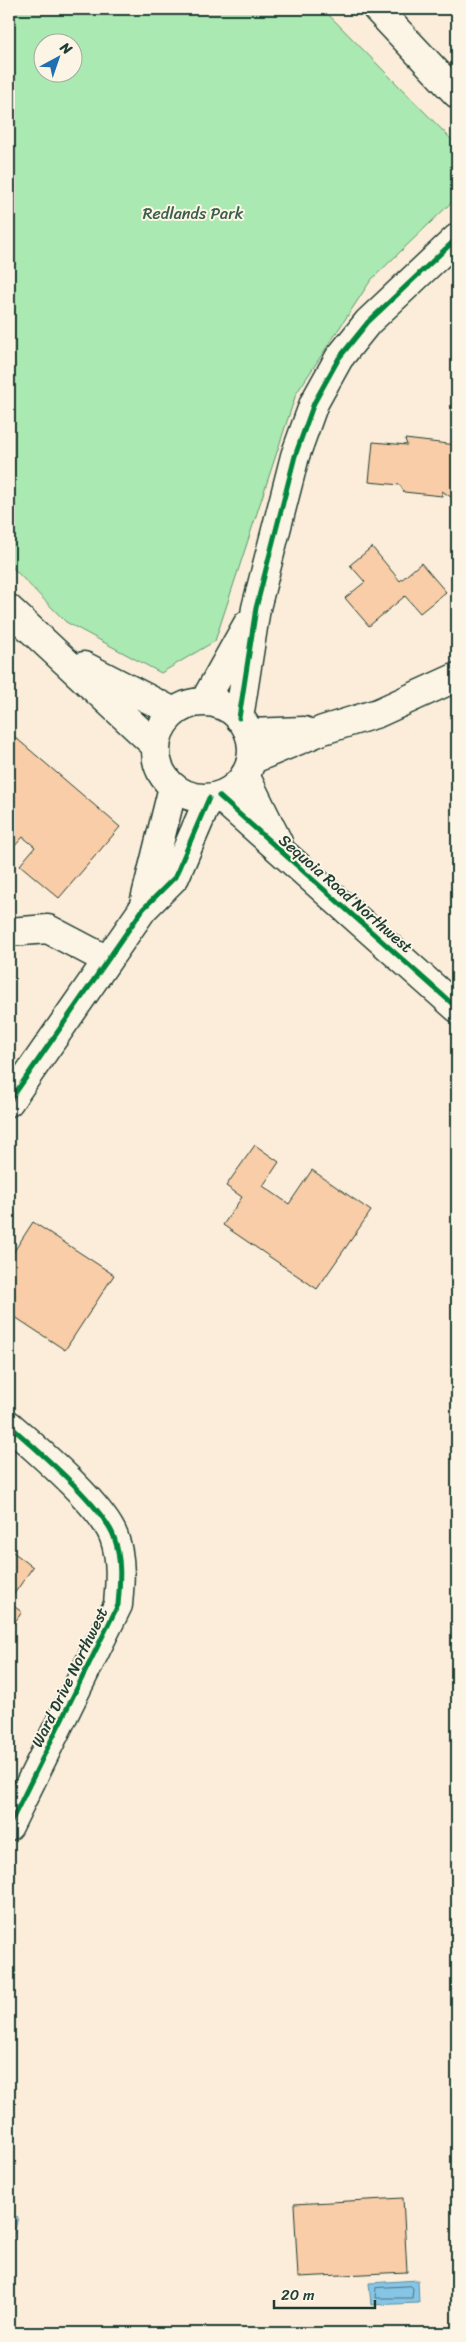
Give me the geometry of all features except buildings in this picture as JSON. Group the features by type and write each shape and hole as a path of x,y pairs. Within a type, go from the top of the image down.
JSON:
{"street":[{"path":"377,9 457,94"},
{"path":"244,726 256,608 295,456 314,403 339,358 368,322 457,238"},
{"path":"204,702 256,608"},
{"path":"9,609 156,746"},
{"path":"54,650 174,712"},
{"path":"248,767 324,730 378,714 457,677"},
{"path":"204,702 227,708 244,726 251,743 248,767 234,788 214,797 192,797 172,787 162,774 157,761 156,746 162,726 174,712 188,704 204,702"},
{"path":"244,726 324,730"},
{"name":"Sequoia Road Northwest","path":"248,767 286,857"},
{"path":"143,909 172,787"},
{"path":"9,1102 143,909 175,877 214,797"},
{"name":"Sequoia Road Northwest","path":"214,797 286,857 457,1008"},
{"path":"9,932 48,929 107,960"},
{"name":"Ward Drive Northwest","path":"9,1425 94,1507 114,1535 121,1570 118,1605 9,1826"}],"green space":[{"name":"Redlands Park","path":"9,9 323,9 457,145 457,197 371,280 296,394 215,641 161,673 66,622 9,564"}],"water":[{"path":"9,2215 18,2217 9,2256"},
{"path":"418,2280 419,2303 371,2305 369,2283"}],"cycle path":[{"path":"239,718 256,608 295,456 314,403 339,358 368,322 457,238"},
{"path":"219,796 457,1008"},
{"path":"9,1102 143,909 175,877 209,798"},
{"path":"9,1425 67,1478 97,1510 114,1537 117,1545 120,1571 118,1605 9,1826"}]}
